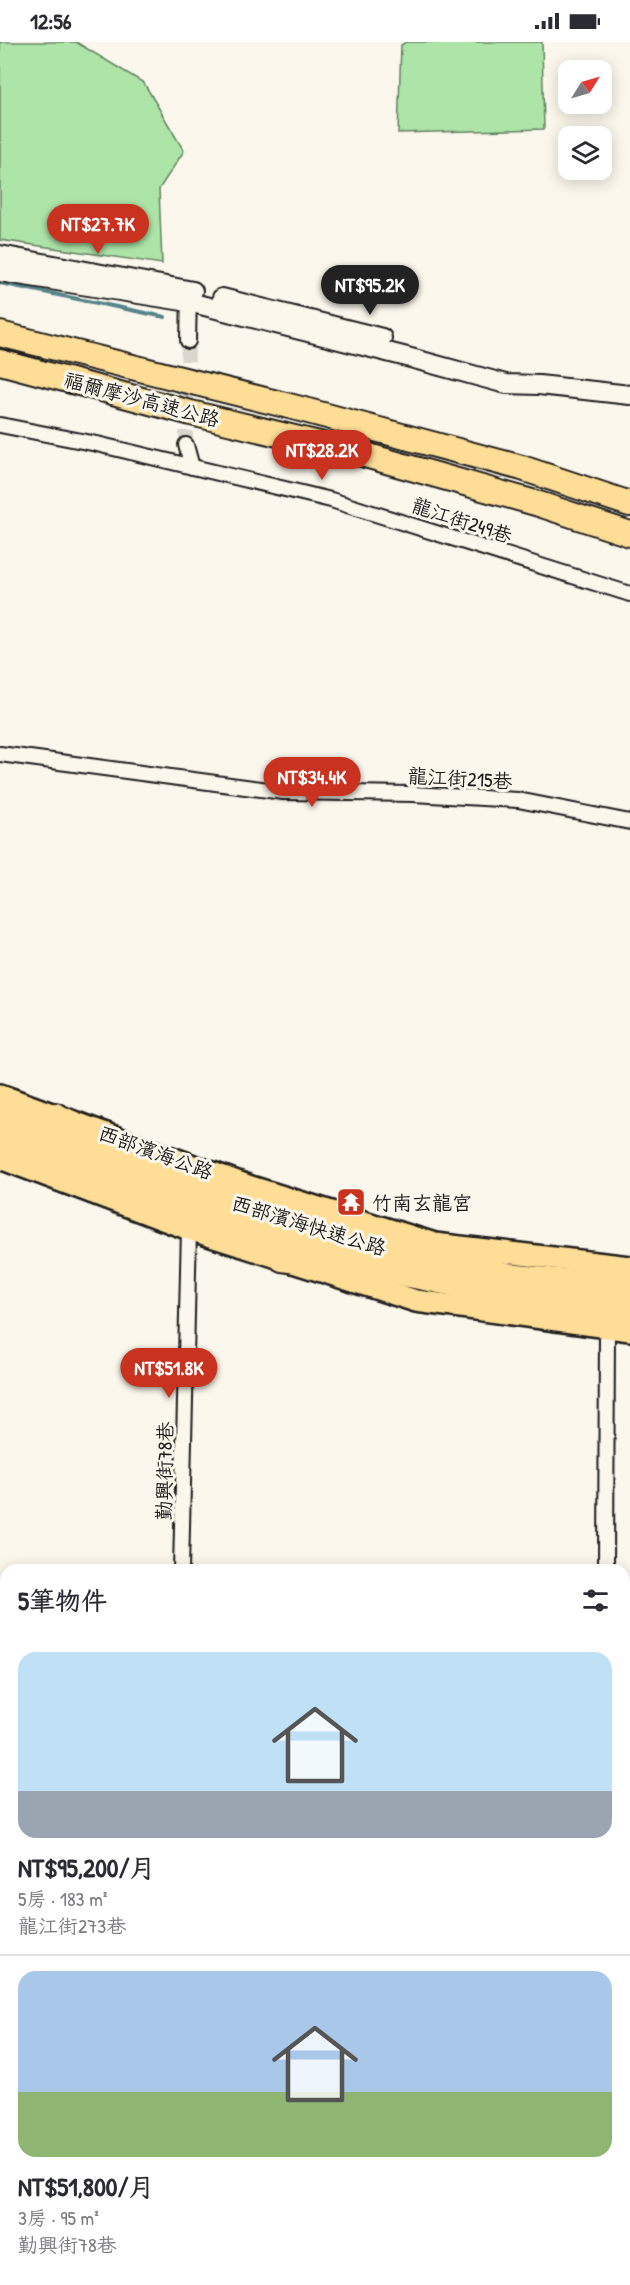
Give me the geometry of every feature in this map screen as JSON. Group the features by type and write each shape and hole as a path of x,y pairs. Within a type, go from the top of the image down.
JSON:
{"highway":[{"name":"福爾摩沙高速公路","path":"0,334 293,407 489,459 630,504"},
{"name":"福爾摩沙高速公路","path":"0,362 191,413 365,454 539,504 630,534"},
{"name":"西部濱海快速公路","path":"0,1115 237,1203 417,1258 517,1277 630,1288"},
{"path":"55,1115 237,1203"},
{"name":"西部濱海快速公路","path":"0,1137 233,1223 404,1274 516,1296 630,1309"},
{"path":"282,1259 404,1274"}],"main road":[{"name":"西部濱海公路","path":"0,1095 251,1187 435,1244 630,1267"},
{"path":"0,1158 189,1229 416,1301 630,1330"}],"street":[{"path":"0,255 328,323 476,364 539,385 630,395"},
{"path":"0,272 189,296"},
{"path":"188,341 189,296"},
{"name":"龍江街249巷","path":"0,425 97,444 331,500 630,594"},
{"path":"186,444 192,467"},
{"name":"龍江街215巷","path":"0,754 283,792 518,800 630,822"},
{"name":"勤興街78巷","path":"181,1564 189,1229"},
{"path":"606,1564 607,1327"}],"green space":[{"path":"0,42 76,42 144,83 184,151 159,189 162,264 0,240"},
{"path":"406,42 542,42 544,129 398,133 401,45"}],"waterway":[{"path":"0,283 165,317"}],"tunnel":[{"path":"186,445 188,341"}],"place":[{"name":"竹南玄龍宮","path":"351,1202"}]}
